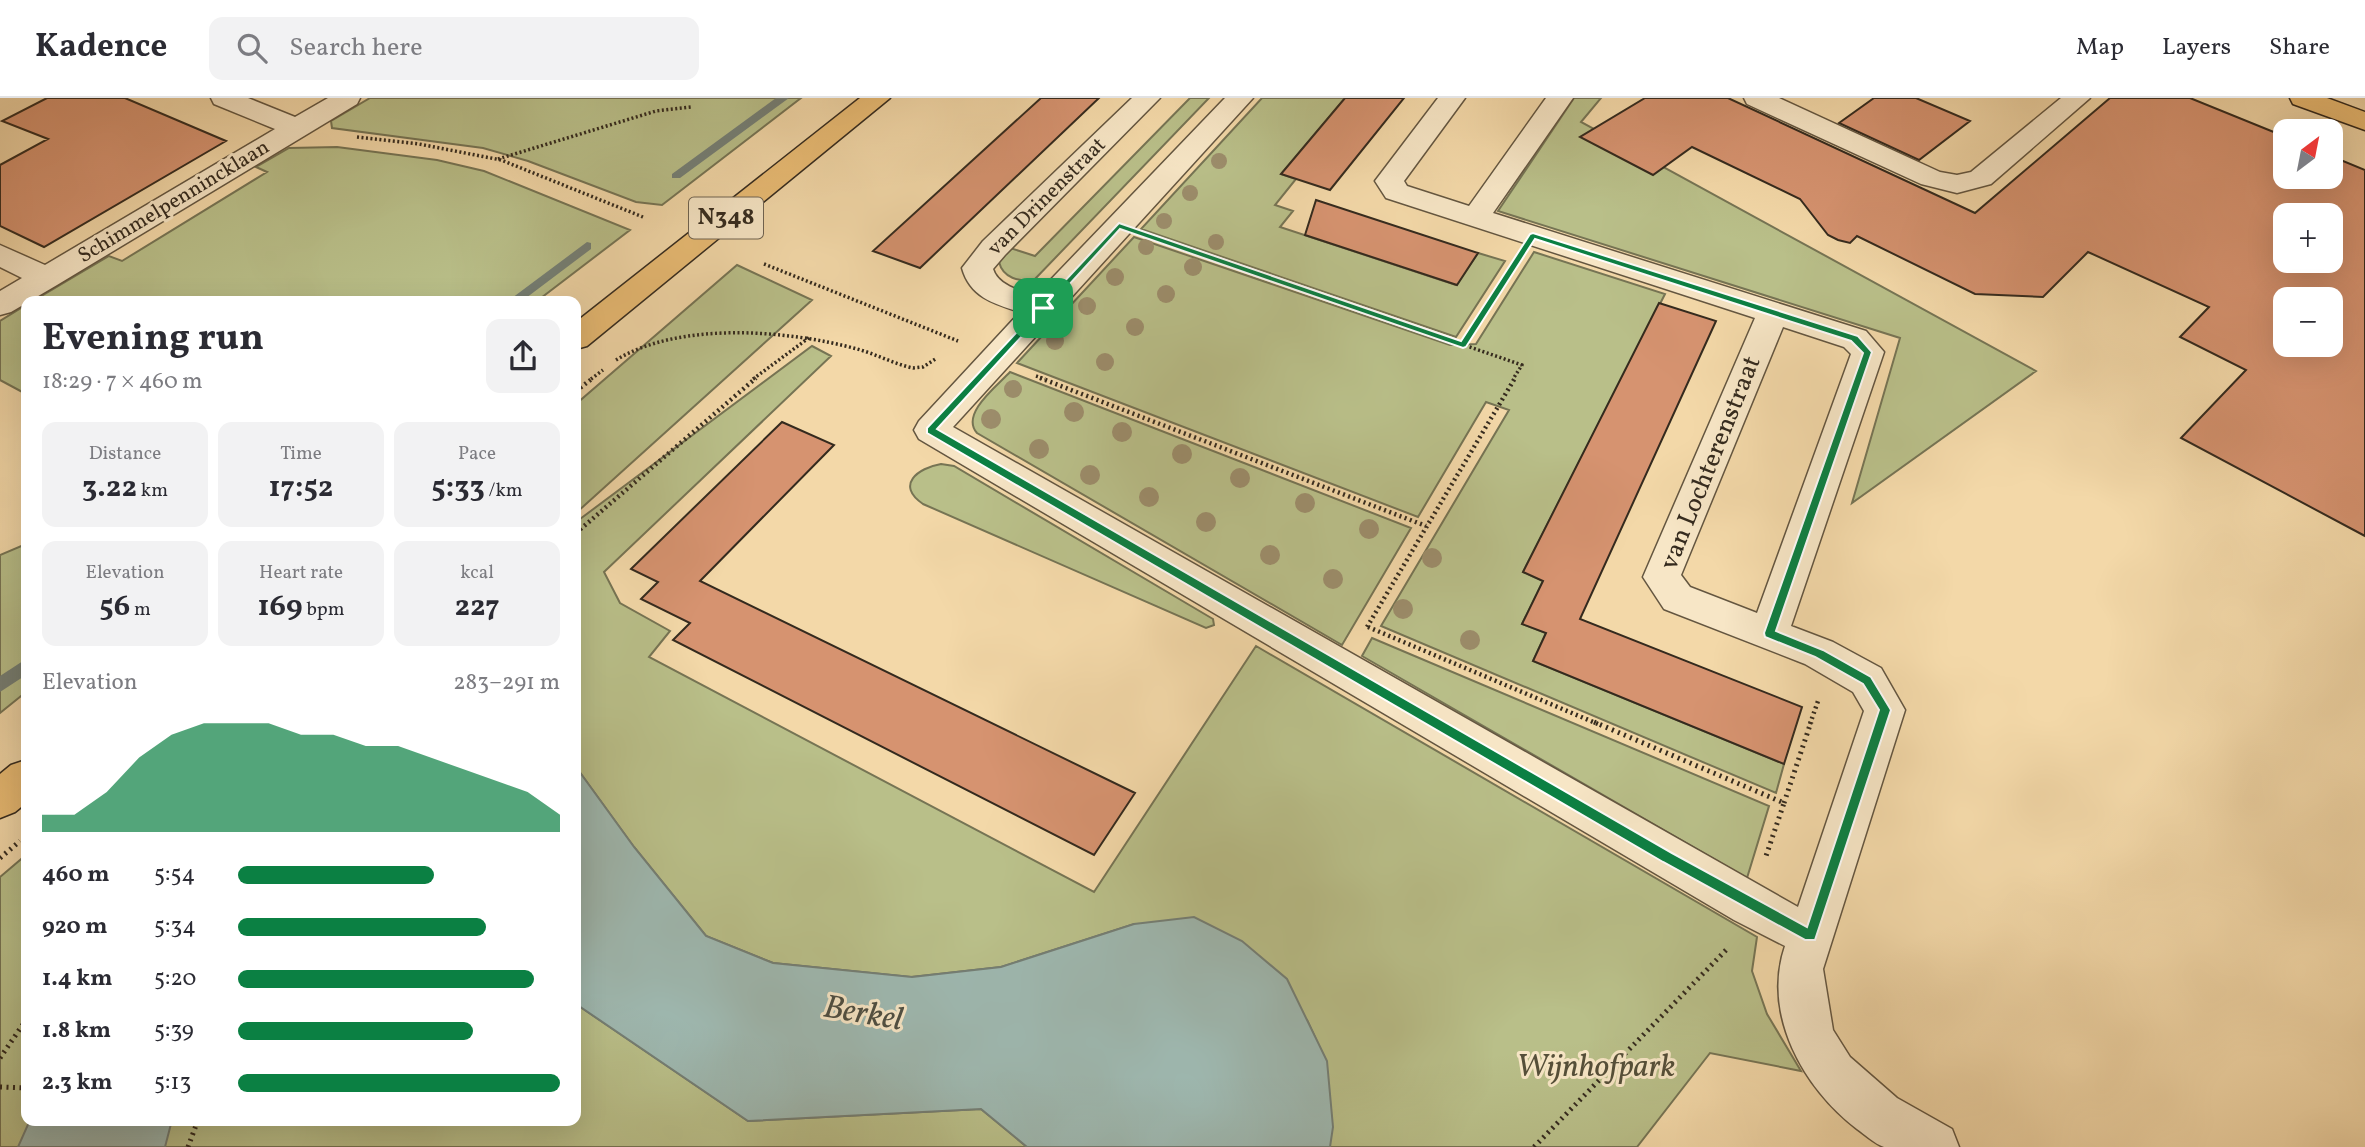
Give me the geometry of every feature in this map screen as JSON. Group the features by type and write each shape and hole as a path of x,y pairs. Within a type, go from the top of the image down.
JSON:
{"main road":[{"name":"N348","path":"581,334 877,98"},
{"path":"2303,98 2365,122"},
{"path":"0,799 21,782"}],"street":[{"path":"224,98 297,128"},
{"name":"Schimmelpennincklaan","path":"0,305 346,98"},
{"name":"van Drinenstraat","path":"1043,308 984,287 978,278 977,268 994,247 1147,98"},
{"path":"1240,98 994,359 931,430 1750,905 1810,936"},
{"path":"1452,98 1390,181 1396,192 1855,338 1868,352 1769,633"},
{"path":"1476,217 1560,98"},
{"path":"1757,98 1931,178 1957,184 1980,178 2077,98"},
{"path":"0,256 46,278"},
{"name":"van Lochterenstraat","path":"1773,312 1662,577 1677,597 1831,660 1867,680 1885,710 1800,969 1812,1038 1823,1058 1865,1106 1898,1129 1934,1147"}],"path":[{"path":"497,159 656,111 691,107"},
{"path":"297,128 419,144 497,159 643,217"},
{"path":"1119,226 1522,365 1368,627 1784,803"},
{"path":"1463,345 1533,236"},
{"path":"764,264 955,340 994,359 1426,526"},
{"path":"581,387 619,358 653,344 735,331 782,332 810,337 862,350 914,368 923,368 937,359 955,340"},
{"path":"581,529 742,388 810,337"},
{"path":"1534,1147 1739,937 1831,660"},
{"path":"0,858 21,840"},
{"path":"0,1058 21,1027"},
{"path":"0,1087 21,1088"},
{"path":"188,1147 196,1126"}],"green space":[{"path":"370,98 801,98 662,205 636,202 528,161 483,148 332,128 331,121"},
{"path":"1190,98 1209,98 1034,280 1017,279 1004,272 999,262 1010,248 1035,256"},
{"path":"1262,98 1345,98 1281,174 1296,179 1275,205 1293,211 1280,227 1456,285 1478,253 1505,261 1456,337 1141,229"},
{"path":"1574,98 1601,98 1581,122 2036,371 1852,503 1900,338 1498,211"},
{"path":"337,147 437,160 484,171 630,230 544,296 41,296 109,256 122,261 267,172 256,167 289,148"},
{"path":"1134,237 1450,345 1476,344 1534,252 1665,294 1523,572 1543,581 1522,624 1546,633 1533,661 1784,764 1776,793 1381,626 1509,410 1486,402 1418,517 1017,363"},
{"path":"737,265 812,300 581,508 581,400"},
{"path":"21,308 21,391 0,380 0,321"},
{"name":"Wijnhofpark","path":"812,346 831,356 604,572 620,603 670,631 649,657 1094,892 1256,646 1757,937 1752,971 1767,1014 1801,1071 1710,1053 1637,1147 1290,1147 1332,1124 1326,1061 1307,1020 1134,924 1001,967 911,977 773,963 706,936 634,847 581,774 581,518"},
{"path":"1010,372 1411,528 1342,645 977,433 973,417 977,409 989,392"},
{"path":"941,464 954,466 1213,619 1214,625 1206,628 923,504 915,497 910,484 918,473"},
{"path":"21,546 21,696 0,713 0,555"},
{"path":"1372,638 1769,806 1747,878 1362,656"},
{"path":"21,859 21,1126 581,1126 581,1007 748,1121 981,1109 1027,1147 0,1147 0,877"}],"water":[{"name":"Berkel","path":"581,774 634,847 706,936 773,963 912,977 1001,967 1134,924 1194,917 1242,941 1287,979 1327,1061 1333,1127 1330,1147 1027,1147 981,1109 748,1121 581,1007"},
{"path":"27,1126 170,1126 165,1147 18,1147"}],"building":[{"path":"47,98 125,98 226,141 44,247 0,226 0,165 48,139 2,121"},
{"path":"1041,98 1099,98 920,268 873,251"},
{"path":"1345,98 1404,98 1330,190 1281,174"},
{"path":"1645,98 1728,98 1975,213 2110,98 2190,98 2273,132 2273,189 2343,189 2343,161 2365,170 2365,536 2181,438 2246,370 2180,337 2209,307 2088,252 2043,297 1975,294 1857,236 1850,243 1828,235 1800,199 1692,147 1653,175 1580,137"},
{"path":"1874,98 1916,98 1970,121 1919,160 1839,123"},
{"path":"1316,200 1478,253 1457,285 1305,235"},
{"path":"1659,303 1716,321 1580,619 1802,707 1784,764 1533,661 1546,633 1522,624 1543,581 1523,572"},
{"path":"782,422 834,445 700,581 1135,793 1094,855 673,640 690,623 641,599 658,582 631,569"}],"waterway":[{"path":"676,176 783,98"},
{"path":"521,296 587,246"},
{"path":"0,685 21,670"}],"route":[{"path":"1119,226 1463,345 1533,236 1855,338 1868,352 1769,633 1819,653 1867,680 1885,710 1810,936 1668,858 931,430 1043,308 1119,226"}]}
